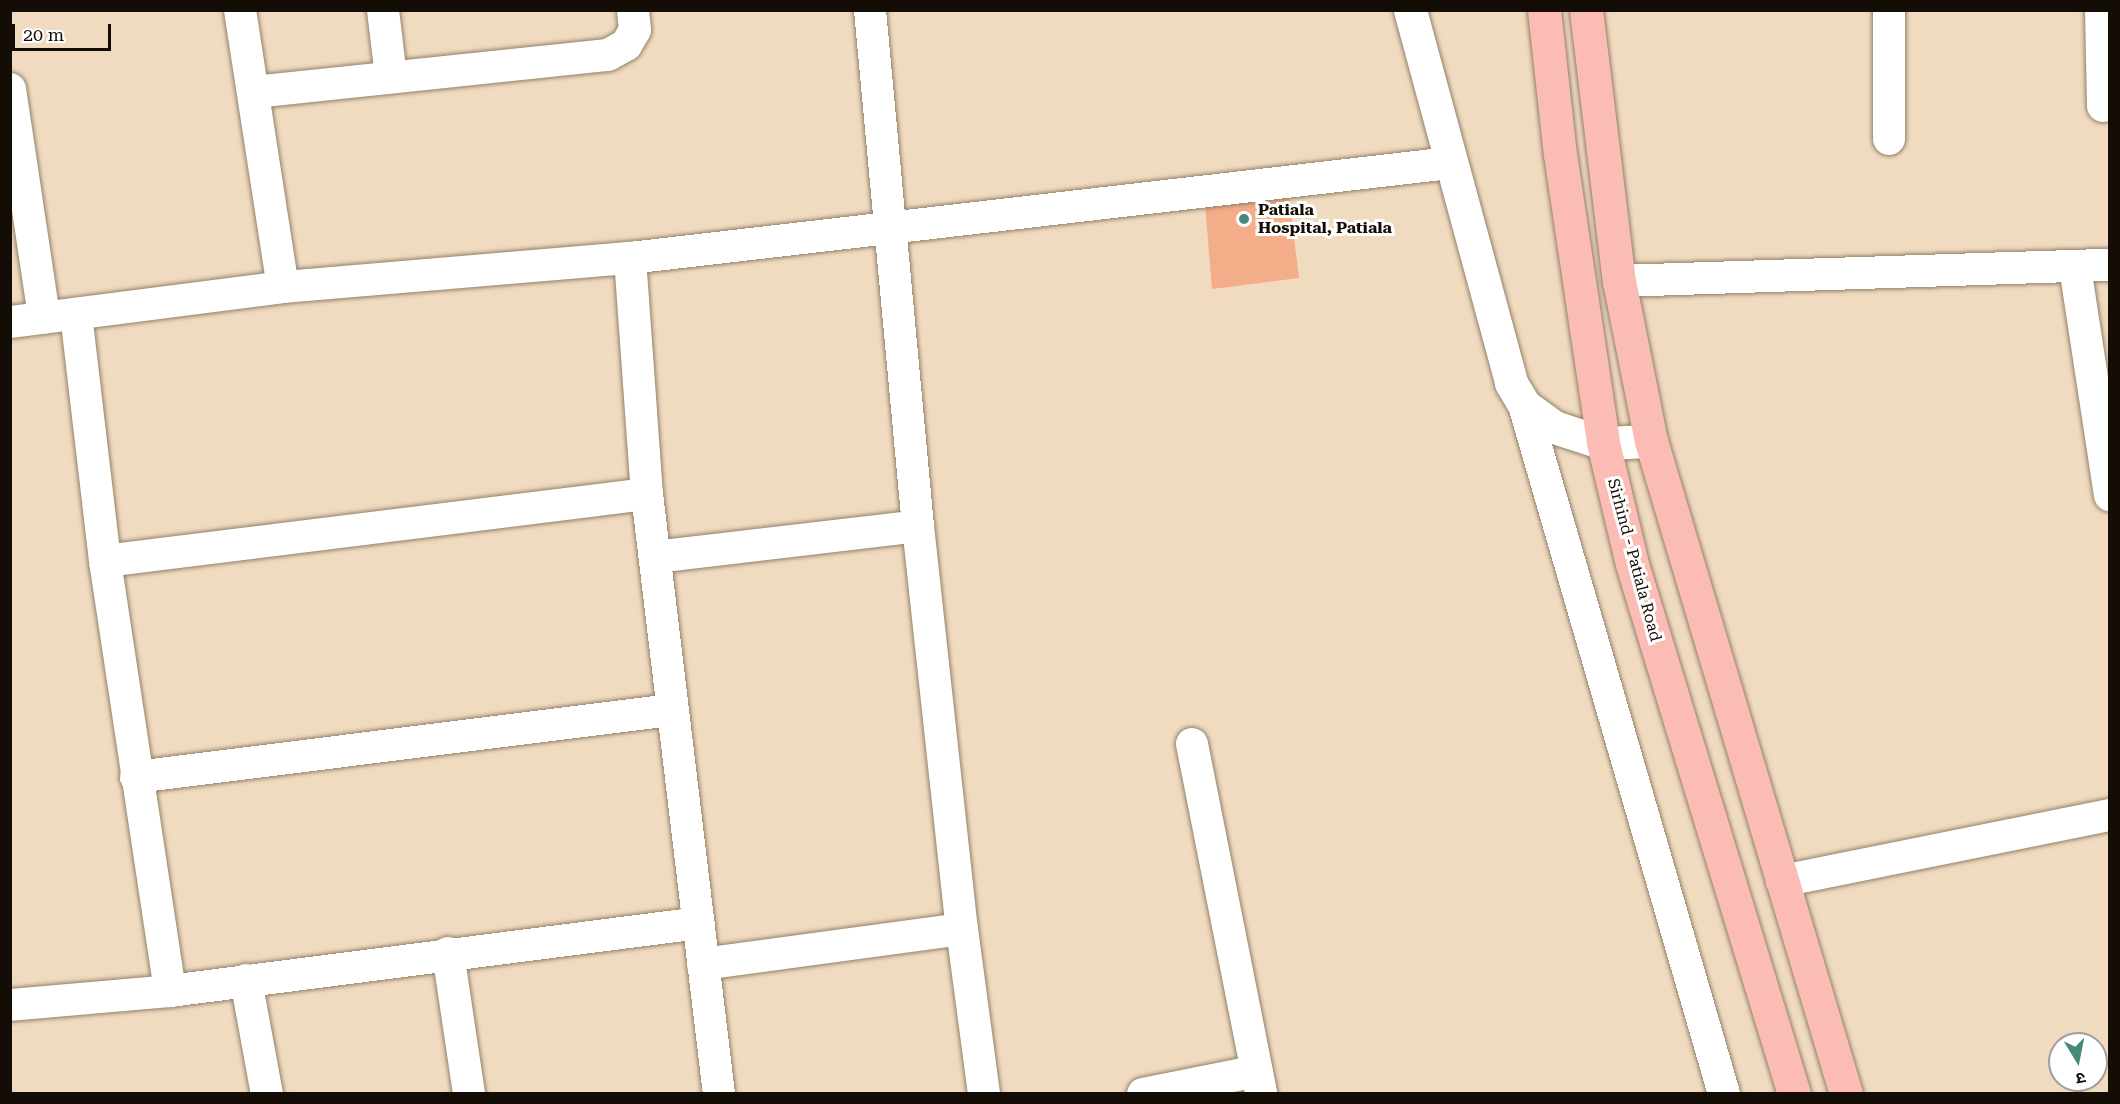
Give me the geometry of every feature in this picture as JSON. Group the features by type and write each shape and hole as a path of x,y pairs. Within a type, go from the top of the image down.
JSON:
{"main road":[{"name":"Sirhind - Patiala Road","path":"1544,10 1560,154 1603,443 1632,564 1794,1094"},
{"path":"1586,10 1619,281 1652,441 1846,1094"}],"street":[{"path":"240,10 283,286"},
{"path":"383,10 391,77"},
{"path":"254,92 608,55 626,45 635,30 633,10"},
{"path":"870,10 918,525 962,929 984,1094"},
{"path":"1410,10 1511,383 1524,405 1724,1094"},
{"path":"1889,10 1889,139"},
{"path":"2102,10 2103,106"},
{"path":"10,89 44,318"},
{"path":"10,322 283,286 630,258 1450,163"},
{"path":"630,258 647,494 671,710 719,1094"},
{"path":"1619,281 2109,265"},
{"path":"2075,267 2109,495"},
{"path":"75,314 105,561 170,990"},
{"path":"1524,405 1554,427 1603,443 1652,441"},
{"path":"105,561 647,494"},
{"path":"655,557 918,525"},
{"path":"136,777 671,710"},
{"path":"1143,1094 1259,1082 1192,744"},
{"path":"1782,881 2109,815"},
{"path":"10,1005 170,990 699,923"},
{"path":"703,964 962,929"},
{"path":"448,953 468,1094"},
{"path":"246,980 267,1094"}],"building":[{"path":"1289,196 1299,278 1212,289 1205,204"}],"place":[{"name":"Patiala Hospital, Patiala","path":"1244,219"}]}
